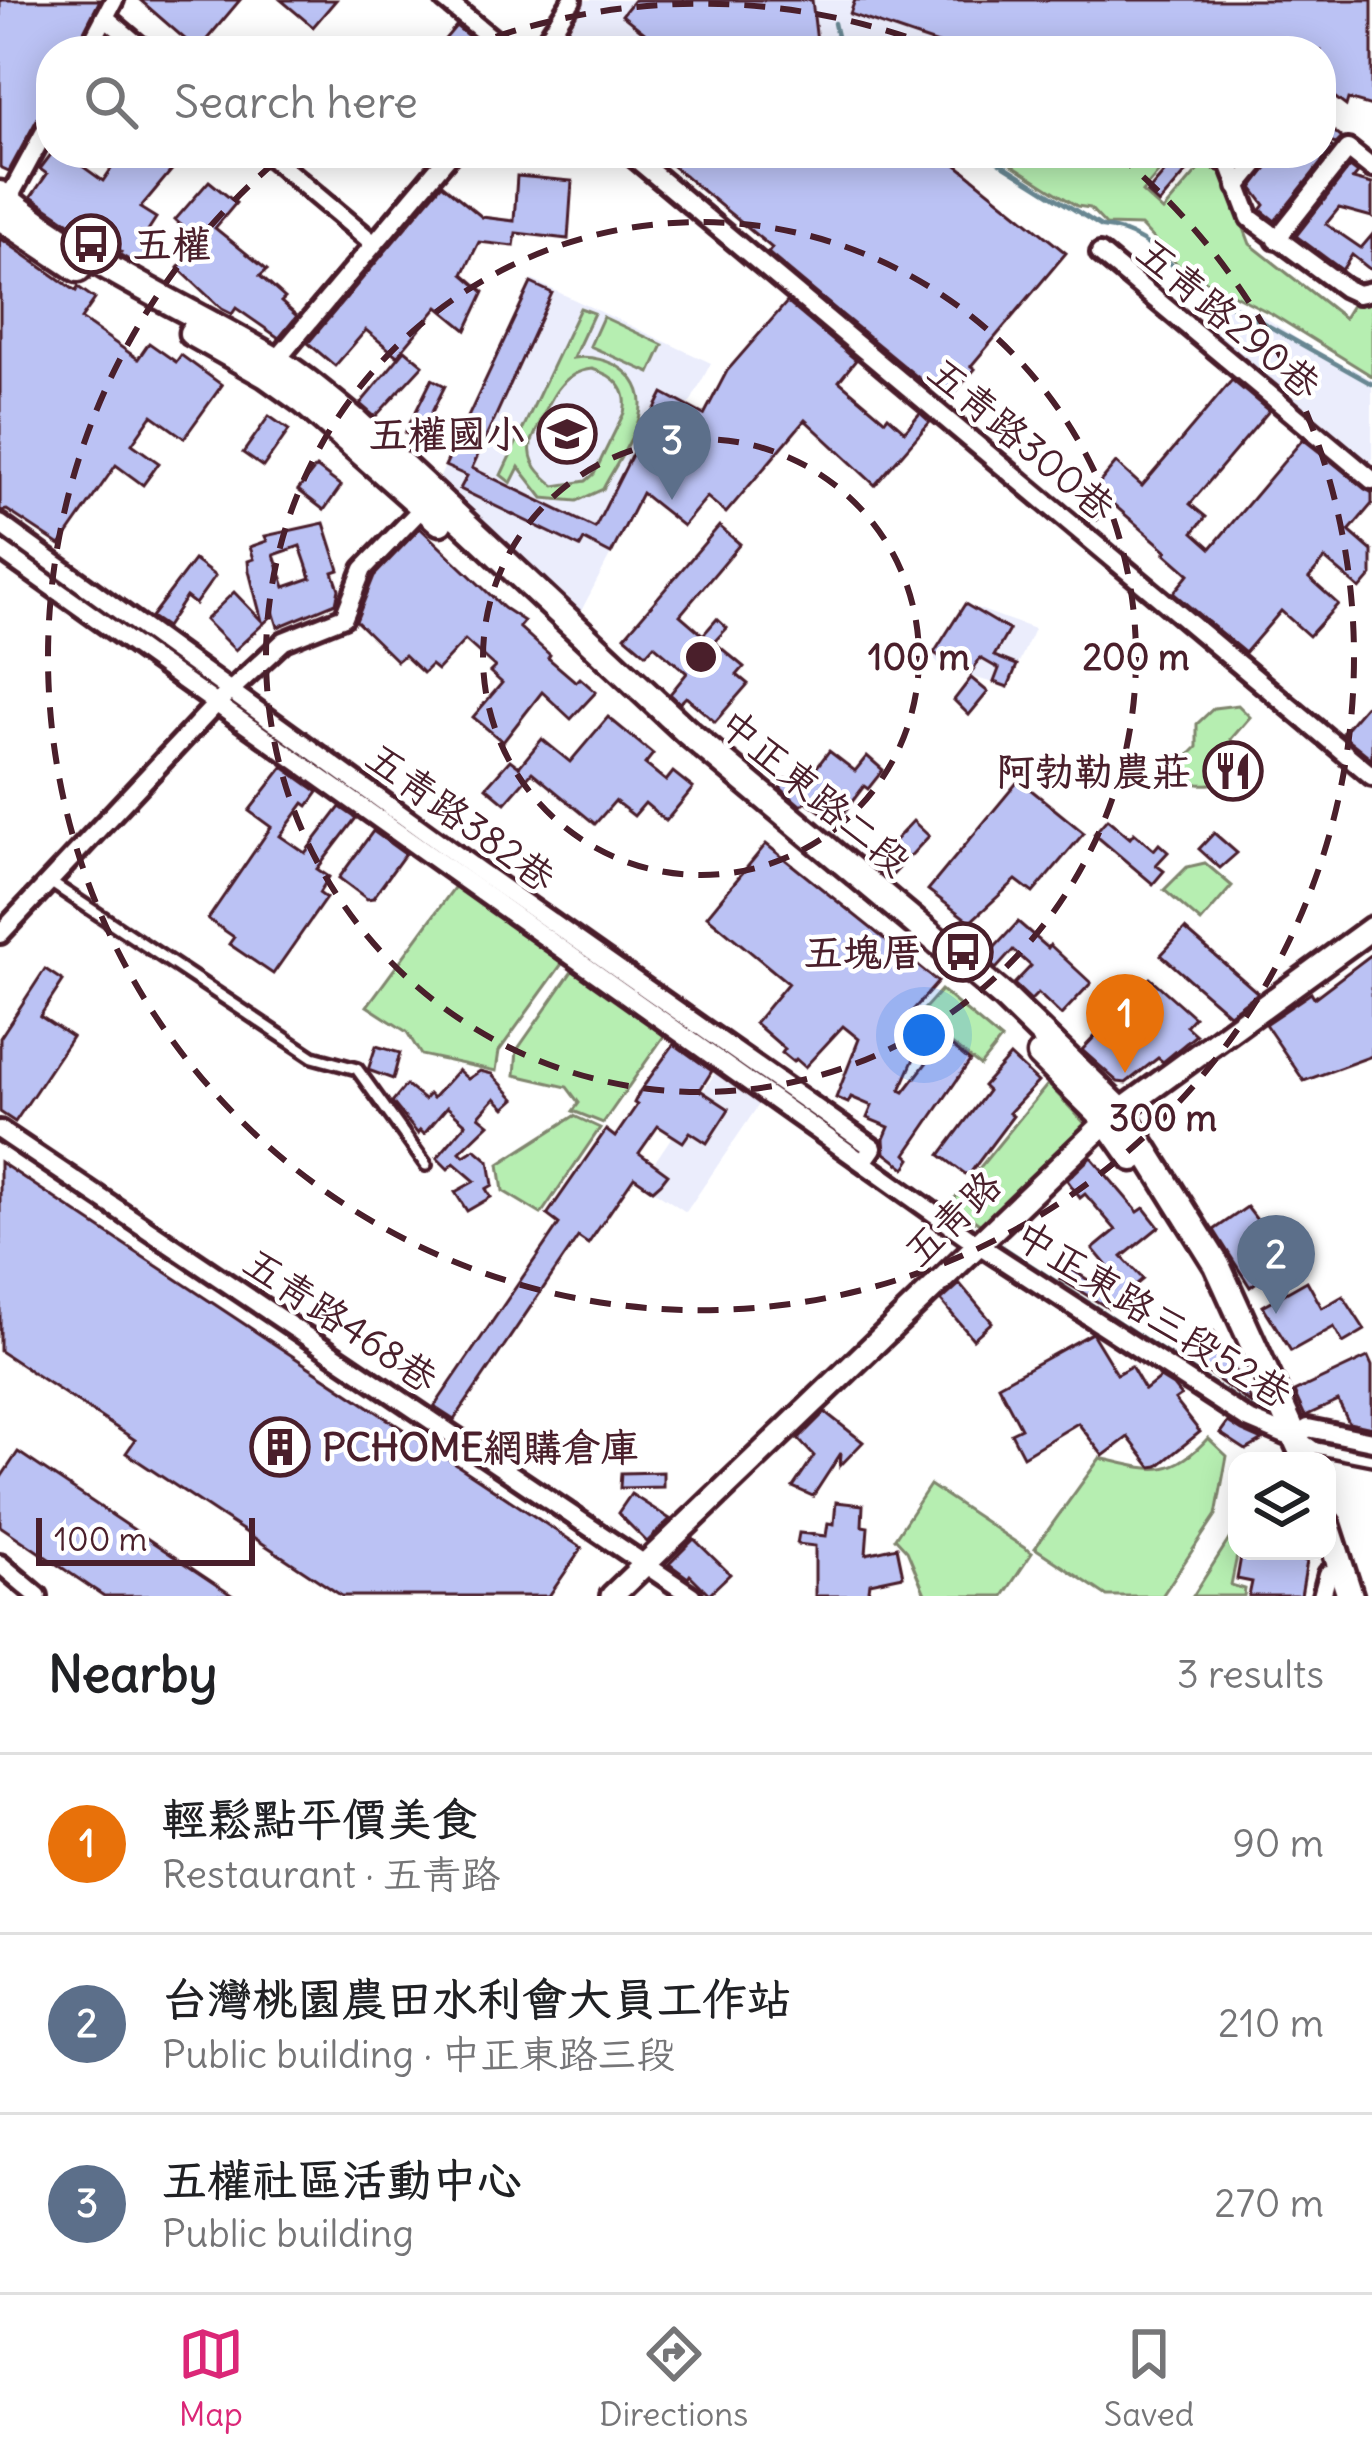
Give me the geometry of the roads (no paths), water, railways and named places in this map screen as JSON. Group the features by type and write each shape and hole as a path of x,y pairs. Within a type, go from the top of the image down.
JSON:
{"main road":[{"name":"中正東路二段","path":"2,206 88,276 270,367 304,402 429,501 672,740 991,1007 1113,1116 1198,1264 1292,1444"},
{"path":"1336,1553 1350,1596"}],"street":[{"path":"445,0 489,36"},
{"path":"549,36 572,0"},
{"path":"95,36 110,9 133,36"},
{"path":"2,206 36,146"},
{"path":"1336,164 1348,149 1372,168"},
{"path":"284,168 373,244"},
{"path":"270,367 438,168"},
{"name":"五青路300巷","path":"647,168 1372,776"},
{"path":"1230,168 1250,218 1345,288 1358,294 1372,291"},
{"path":"1237,187 1252,168"},
{"path":"1276,240 1333,168"},
{"name":"五青路290巷","path":"1100,253 1372,480"},
{"path":"0,934 216,704 284,641 344,617 363,569 429,501"},
{"name":"五青路382巷","path":"0,524 231,691 474,878"},
{"name":"五青路382巷","path":"0,550 765,1084 873,1148 863,1162 976,1244"},
{"name":"五青路","path":"612,1596 1113,1116 1372,928"},
{"name":"五青路468巷","path":"0,1130 692,1596"},
{"name":"中正東路三段52巷","path":"976,1244 1292,1444"},
{"path":"1292,1444 1308,1428 1372,1441"},
{"path":"0,1564 38,1596"}],"lane":[{"path":"50,882 313,1057 357,1069 426,1166"},
{"path":"1292,1444 1372,1459"}],"waterway":[{"path":"834,23 837,36"},
{"path":"1008,168 1102,227 1139,239 1200,289 1372,384"},
{"path":"0,537 204,682"},
{"path":"696,1034 755,1076"},
{"path":"774,1089 859,1148"},
{"path":"874,1158 982,1234"},
{"path":"995,1242 1255,1411"}],"place":[{"name":"五權","path":"91,244"},
{"name":"五權國小","path":"567,434"},
{"name":"五權社區活動中心","path":"672,500"},
{"name":"阿勃勒農莊","path":"1233,771"},
{"name":"五塊厝","path":"963,952"},
{"name":"輕鬆點平價美食","path":"1125,1073"},
{"name":"台灣桃園農田水利會大員工作站","path":"1276,1314"},
{"name":"PCHOME網購倉庫","path":"280,1447"}]}
